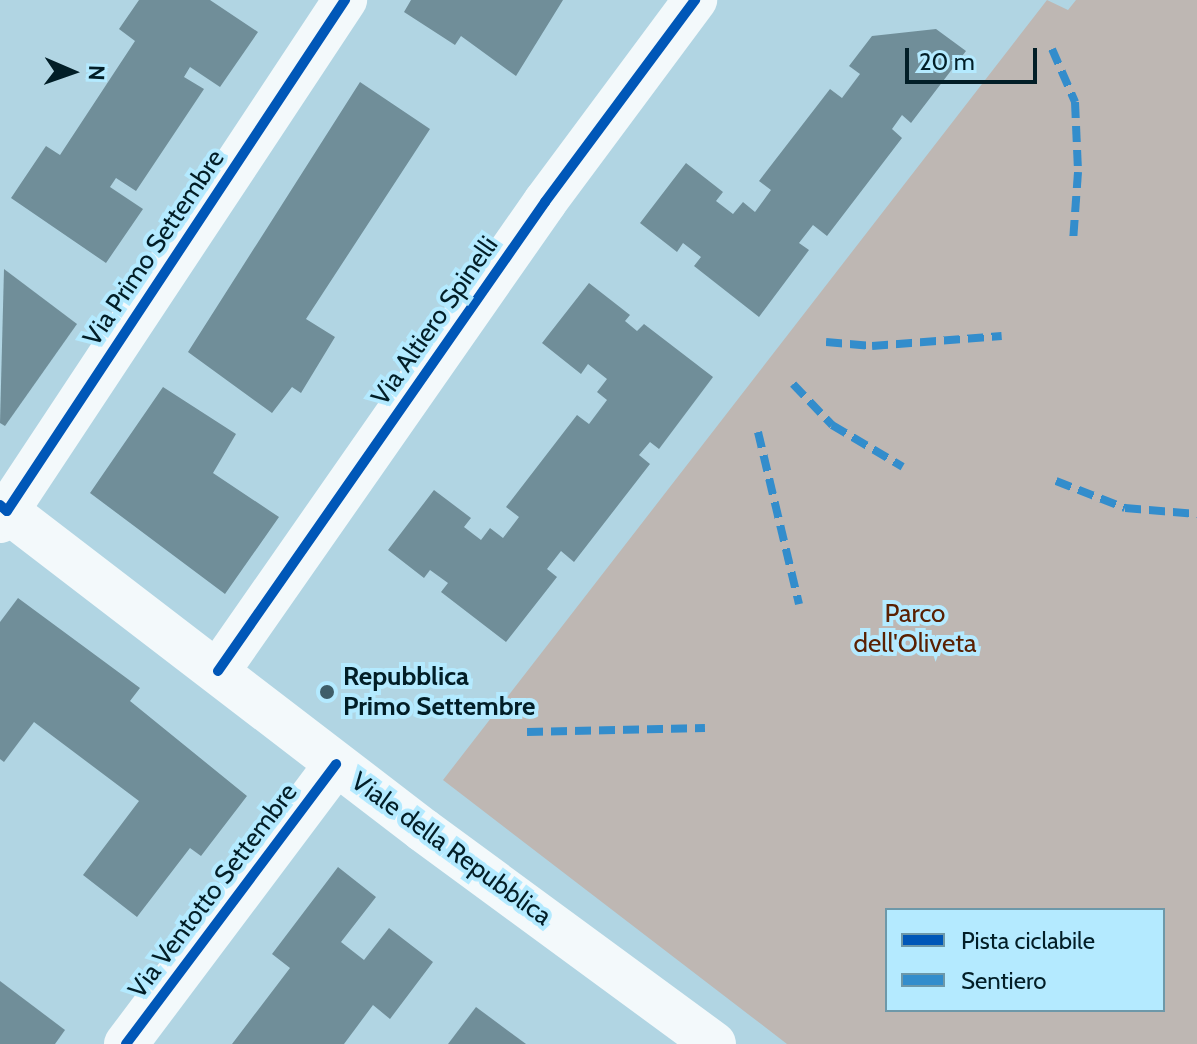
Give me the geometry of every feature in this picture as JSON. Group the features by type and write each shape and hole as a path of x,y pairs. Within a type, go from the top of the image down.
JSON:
{"street":[{"name":"Via Primo Settembre","path":"2,512 345,0"},
{"name":"Via Altiero Spinelli","path":"218,671 545,202 695,0"},
{"name":"Viale della Repubblica","path":"2,512 714,1044"},
{"name":"Via Ventotto Settembre","path":"126,1044 336,764"}],"green space":[{"name":"Parco dell'Oliveta","path":"1047,0 1068,10 1076,0 1197,0 1197,1044 787,1044 443,780"}],"building":[{"path":"139,0 210,0 258,32 220,87 190,67 184,77 204,89 136,191 116,178 110,187 143,209 106,263 11,198 46,146 60,155 135,41 119,29"},
{"path":"411,0 563,0 516,76 461,36 455,45 404,12"},
{"path":"936,29 966,51 911,123 902,115 892,129 902,138 827,236 813,225 799,243 809,250 759,317 694,266 701,257 683,243 677,252 640,223 686,163 723,192 716,201 733,214 743,202 755,212 771,190 759,181 830,89 842,98 860,74 849,66 872,36"},
{"path":"360,82 430,129 306,319 335,337 301,393 292,387 272,413 188,352"},
{"path":"4,269 77,324 5,426 0,423"},
{"path":"589,283 630,315 625,321 637,331 644,324 713,377 659,449 650,442 639,455 650,464 574,562 561,551 547,569 557,577 506,642 441,592 448,583 430,570 424,578 388,550 434,490 471,518 464,527 481,540 490,528 503,538 519,517 506,507 577,415 589,424 607,400 597,392 607,379 588,364 581,374 542,343"},
{"path":"163,387 236,434 213,473 279,517 225,594 90,493"},
{"path":"18,598 140,688 130,701 247,796 201,856 190,848 137,917 83,875 139,801 34,722 4,762 0,759 0,622"},
{"path":"338,867 376,897 341,942 364,960 389,928 433,962 390,1019 373,1005 344,1044 232,1044 290,968 272,954"},
{"path":"0,981 65,1030 55,1044 0,1044"},
{"path":"476,1007 526,1044 448,1044"}],"marked path":[{"path":"1052,49 1075,102 1078,172 1073,242"},
{"path":"826,342 872,346 1002,336"},
{"path":"793,384 832,425 903,467"},
{"path":"758,432 799,604"},
{"path":"1056,481 1125,508 1197,514"},
{"path":"527,732 705,728"}],"cycle path":[{"path":"0,505 7,511 345,0"},
{"path":"218,671 545,202 695,0"},
{"path":"126,1044 336,764"}],"place":[{"name":"Repubblica Primo Settembre","path":"327,692"}]}
